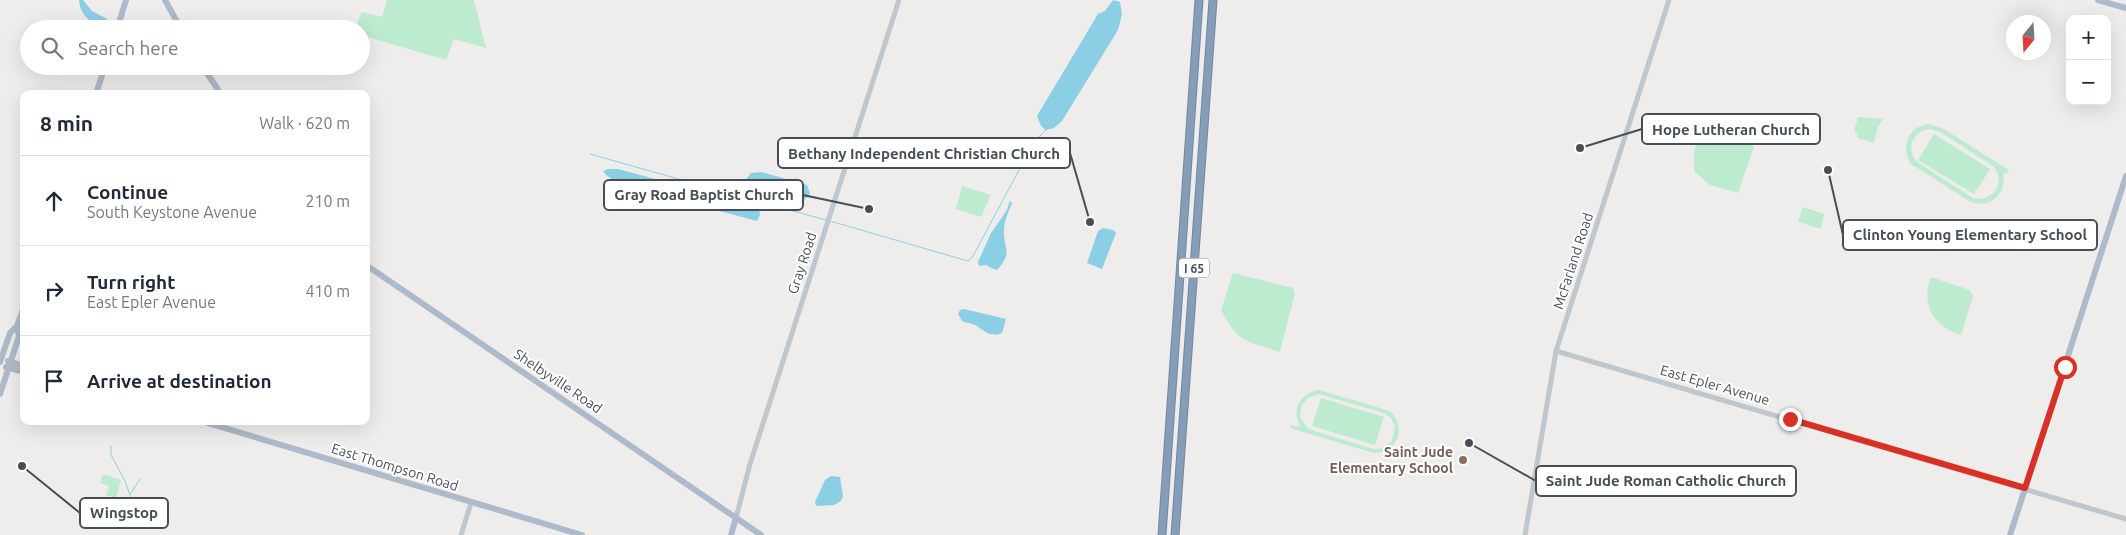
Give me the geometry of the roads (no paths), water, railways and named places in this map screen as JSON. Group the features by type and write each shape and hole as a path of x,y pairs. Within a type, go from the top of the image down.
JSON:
{"highway":[{"name":"I 65","path":"1162,535 1199,0"},
{"name":"I 65","path":"1175,535 1212,0"}],"main road":[{"path":"120,20 126,0"},
{"path":"165,0 176,20"},
{"path":"2098,0 2126,8"},
{"path":"97,90 102,75"},
{"path":"208,75 218,90"},
{"path":"2010,535 2126,176"},
{"name":"Shelbyville Road","path":"370,268 736,518"},
{"path":"20,318 17,326 10,333 0,361 20,370"},
{"path":"0,394 19,336 17,326"},
{"path":"9,365 20,366"},
{"name":"East Thompson Road","path":"214,425 582,535"},
{"path":"736,518 761,535"},
{"name":"Gray Road","path":"731,535 736,518"}],"street":[{"name":"Gray Road","path":"736,518 750,464 900,0"},
{"name":"McFarland Road","path":"1525,535 1556,350 1669,0"},
{"name":"East Epler Avenue","path":"1556,350 2126,519"},
{"path":"461,535 471,503"}],"water":[{"path":"79,0 83,0 92,11 107,20 90,20 83,14"},
{"path":"1113,0 1120,2 1122,14 1118,30 1062,121 1054,128 1046,130 1041,126 1037,116 1098,14 1105,11"},
{"path":"618,169 659,180 664,185 662,194 613,180 603,171"},
{"path":"762,172 807,185 810,193 803,200 796,200 765,193 747,185 747,178 751,173"},
{"path":"709,192 759,209 760,215 757,221 702,205 699,199 702,193"},
{"path":"1010,201 1012,203 1004,226 1005,259 997,270 987,265 979,266 978,262 991,233 1007,210"},
{"path":"1103,228 1113,230 1116,233 1102,269 1087,263 1098,231"},
{"path":"964,309 1006,319 1002,333 994,335 975,325 962,321 958,314 960,310"},
{"path":"831,476 840,477 843,496 841,501 834,505 816,506 815,502 825,480"}],"waterway":[{"path":"830,221 968,261 973,256 1034,142 1046,130"},
{"path":"590,154 682,180"},
{"path":"693,183 826,220"},
{"path":"111,446 111,455 125,481 134,506"},
{"path":"131,493 140,479"}],"place":[{"name":"Hope Lutheran Church","path":"1580,148"},
{"name":"Clinton Young Elementary School","path":"1828,170"},
{"name":"Gray Road Baptist Church","path":"869,209"},
{"name":"Bethany Independent Christian Church","path":"1090,222"},
{"name":"Saint Jude Roman Catholic Church","path":"1469,443"},
{"name":"Saint Jude Elementary School","path":"1463,460"},
{"name":"Wingstop","path":"22,466"}]}
